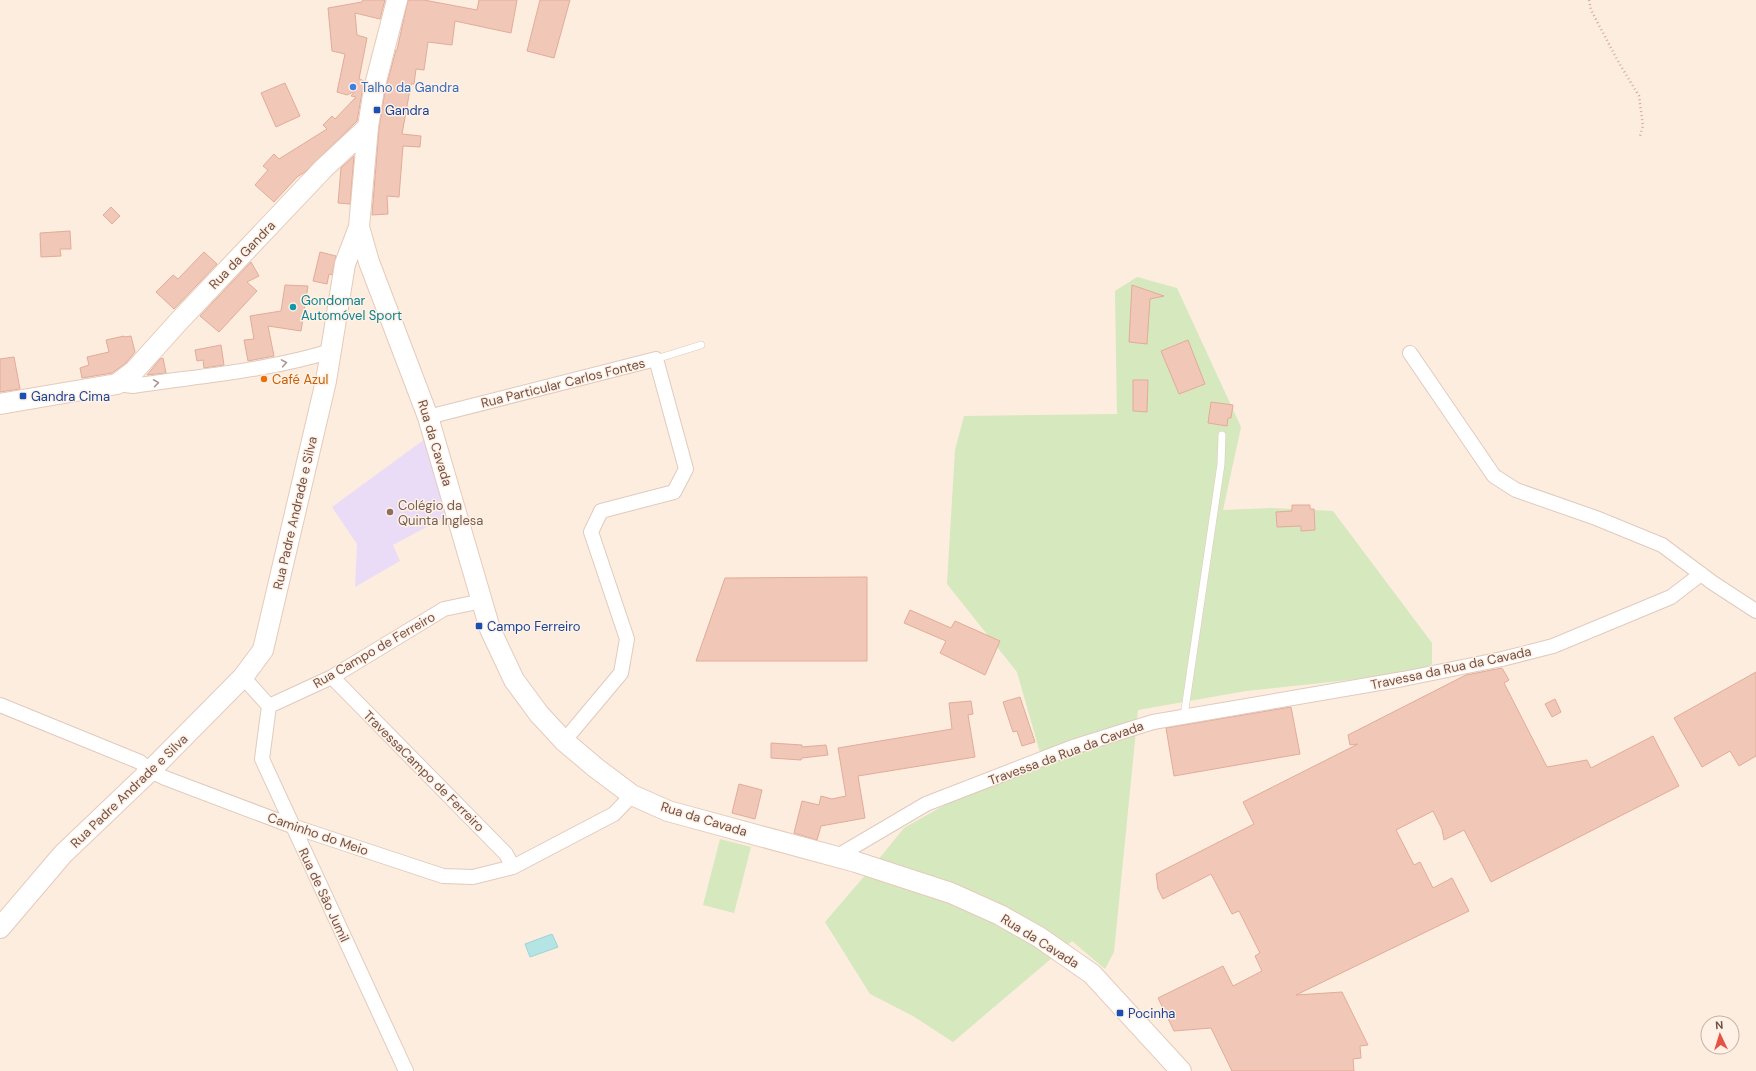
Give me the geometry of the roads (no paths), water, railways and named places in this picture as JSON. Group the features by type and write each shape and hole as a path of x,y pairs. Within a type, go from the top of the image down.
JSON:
{"street":[{"name":"Rua Padre Andrade e Silva","path":"0,928 62,854 150,772 243,677 263,650 326,381 345,264 359,227 368,127 374,89 397,0"},
{"name":"Rua da Gandra","path":"117,384 134,371 318,174 368,127"},
{"name":"Rua da Cavada","path":"359,227 369,262 428,417 490,629 514,680 539,714 564,741 596,768 632,795 668,811 836,857 951,893 1000,915 1039,937 1097,979 1181,1071"},
{"path":"0,404 117,384 134,386 252,369 303,360 331,351"},
{"path":"1410,353 1494,476 1516,490 1596,518 1662,544 1701,574 1756,611"},
{"name":"Rua Particular Carlos Fontes","path":"428,417 656,359 686,469 674,492 601,511 591,532 627,639 621,673 564,741"},
{"name":"Travessa da Rua da Cavada","path":"836,857 926,804 1073,747 1153,722 1411,677 1502,659 1553,646 1671,597 1701,574"},
{"name":"Rua Campo de Ferreiro","path":"269,706 332,677 444,609 482,601"},
{"path":"243,677 269,706"},
{"name":"TravessaCampo de Ferreiro","path":"332,677 506,854 513,867"},
{"name":"Caminho do Meio","path":"0,705 140,762 150,772 292,826 443,876 473,877 513,867 614,814 632,795"},
{"name":"Rua de São Jumil","path":"269,706 262,760 406,1071"}],"lane":[{"path":"656,359 701,345"},
{"path":"1184,716 1221,464 1222,435"}],"water":[{"path":"552,934 558,947 530,957 525,944"}],"place":[{"name":"Talho da Gandra","path":"353,87"},
{"name":"Gandra","path":"377,110"},
{"name":"Gondomar Automóvel Sport","path":"293,307"},
{"name":"Café Azul","path":"264,379"},
{"name":"Gandra Cima","path":"23,396"},
{"name":"Colégio da Quinta Inglesa","path":"390,512"},
{"name":"Campo Ferreiro","path":"479,626"},
{"name":"Pocinha","path":"1120,1013"}]}
